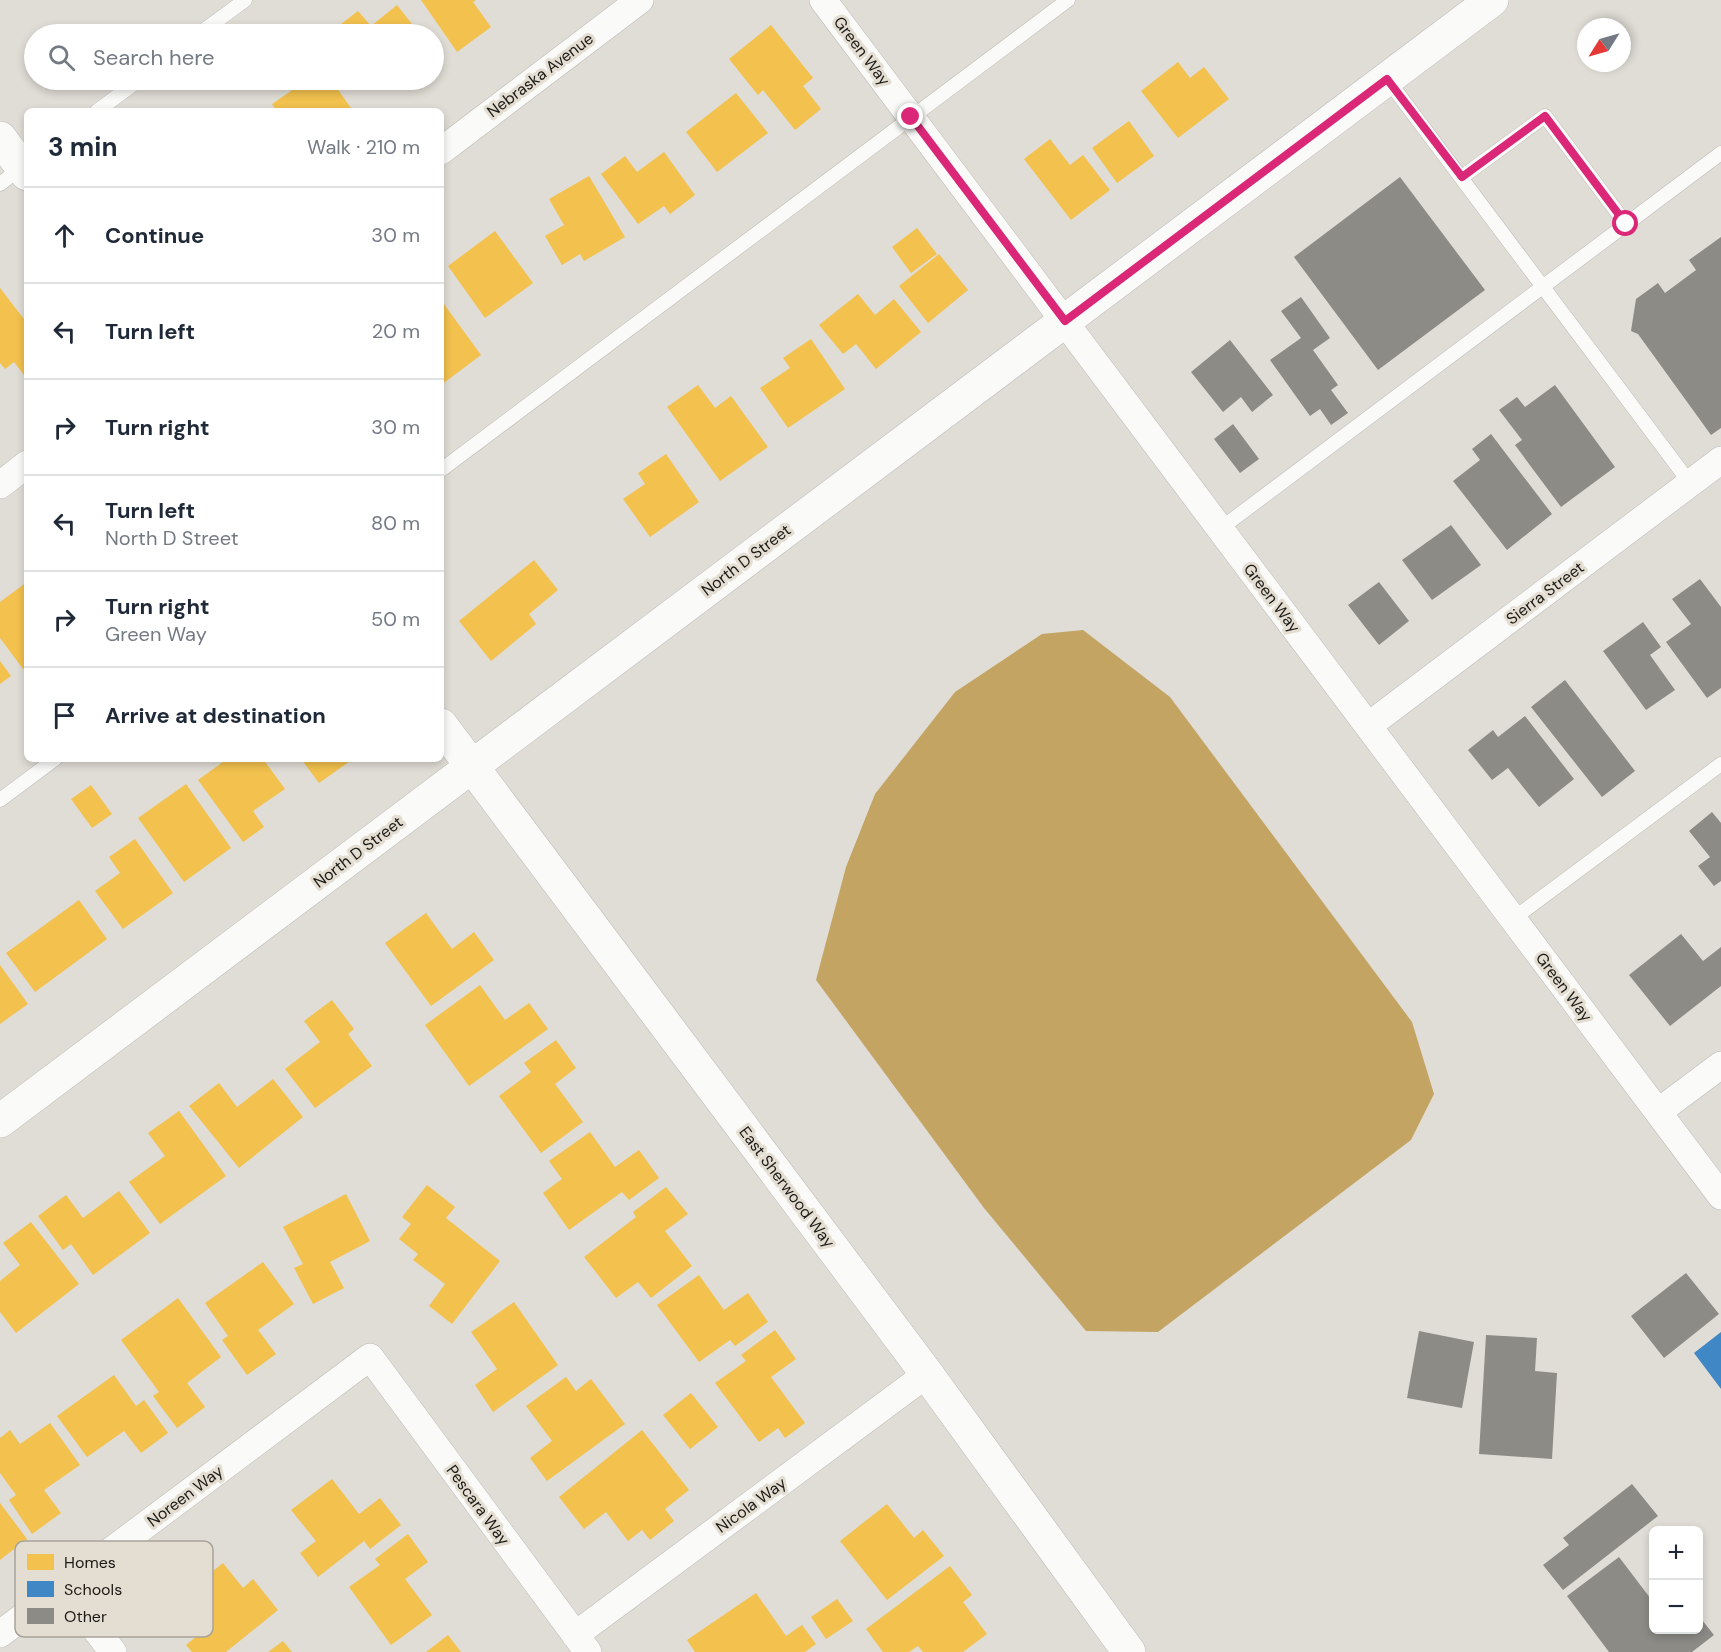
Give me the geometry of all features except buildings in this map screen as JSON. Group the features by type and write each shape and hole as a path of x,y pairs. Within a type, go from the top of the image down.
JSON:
{"street":[{"name":"Nebraska Avenue","path":"444,149 640,0"},
{"name":"Green Way","path":"824,0 1721,1196"},
{"name":"North D Street","path":"0,1121 1492,0"},
{"path":"0,138 19,172"},
{"name":"Sierra Street","path":"1368,726 1721,460"},
{"path":"0,485 24,467"},
{"name":"East Sherwood Way","path":"444,729 927,1374 1129,1652"},
{"path":"1658,1112 1721,1065"},
{"name":"Noreen Way","path":"124,1541 369,1357"},
{"name":"Pescara Way","path":"369,1357 581,1643"},
{"name":"Nicola Way","path":"581,1643 927,1374"},
{"name":"Noreen Way","path":"0,1634 15,1623"},
{"path":"101,1637 112,1652"}],"lane":[{"path":"213,24 245,0"},
{"path":"444,468 1068,0"},
{"path":"1387,79 1690,483"},
{"path":"101,108 125,90"},
{"path":"1462,177 1545,116 1626,224"},
{"path":"1220,529 1721,153"},
{"path":"0,800 51,762"},
{"path":"1513,918 1721,764"}],"shaded area":[{"path":"1083,630 1170,697 1412,1022 1434,1094 1411,1140 1158,1332 1086,1331 984,1208 816,980 846,867 875,794 955,692 1042,634"}],"route":[{"path":"911,117 1065,321 1387,79 1462,177 1545,116 1626,224"}]}
